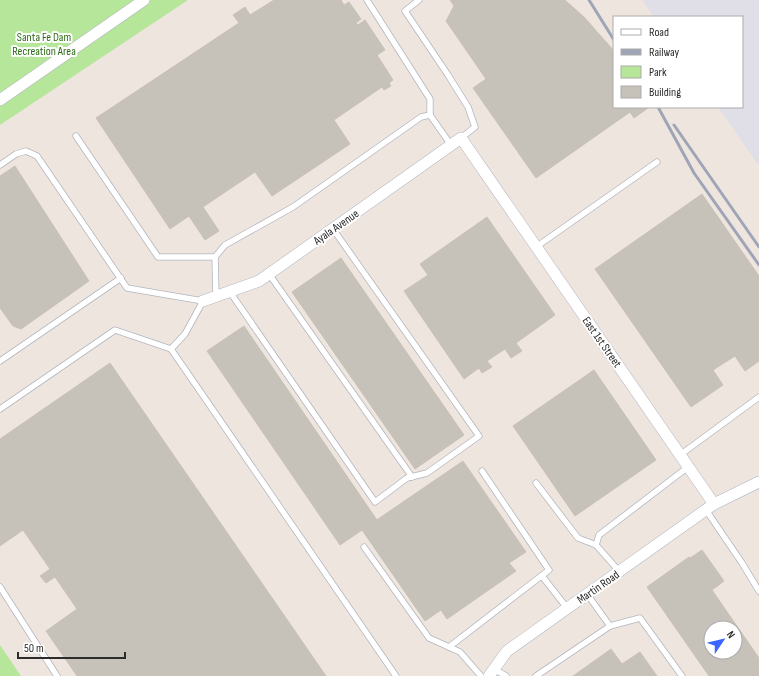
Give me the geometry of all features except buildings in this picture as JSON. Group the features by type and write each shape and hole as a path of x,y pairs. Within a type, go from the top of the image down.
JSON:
{"street":[{"path":"0,100 144,0"},
{"name":"Ayala Avenue","path":"203,301 259,281 461,138"},
{"name":"East 1st Street","path":"461,138 680,455 710,507"},
{"path":"710,507 759,482"},
{"name":"Martin Road","path":"491,672 507,651 710,507"}],"lane":[{"path":"367,0 430,99 430,115 451,145"},
{"path":"419,0 405,11 468,107 475,127 461,138"},
{"path":"216,297 215,257 225,245 292,207 421,116 430,115"},
{"path":"76,136 158,256 215,257"},
{"path":"0,165 16,154 26,151 38,156 127,288 203,301 186,334 171,349"},
{"path":"536,247 657,162"},
{"path":"230,292 375,502 407,478 427,473 479,436 333,229"},
{"path":"269,274 412,477"},
{"path":"0,362 120,278"},
{"path":"0,409 115,330 171,349 396,676"},
{"path":"680,455 759,396"},
{"path":"596,545 599,535 688,467"},
{"path":"449,647 549,570 482,471"},
{"path":"536,483 578,538 596,545 619,571"},
{"path":"710,507 759,591"},
{"path":"364,547 429,638 460,652 481,676"},
{"path":"542,576 567,608"},
{"path":"0,587 57,676"},
{"path":"587,594 610,626"},
{"path":"536,676 610,626 640,618 682,676"},
{"path":"491,672 506,676"}],"shaded area":[{"path":"642,0 759,0 759,166 719,108 743,108 743,16 653,16"}],"green space":[{"name":"Santa Fe Dam Recreation Area","path":"0,0 188,0 0,125"},
{"path":"0,645 21,676 0,676"}],"railway":[{"path":"589,0 613,38"},
{"path":"659,108 694,173 759,265"},
{"path":"674,125 759,247"}]}
